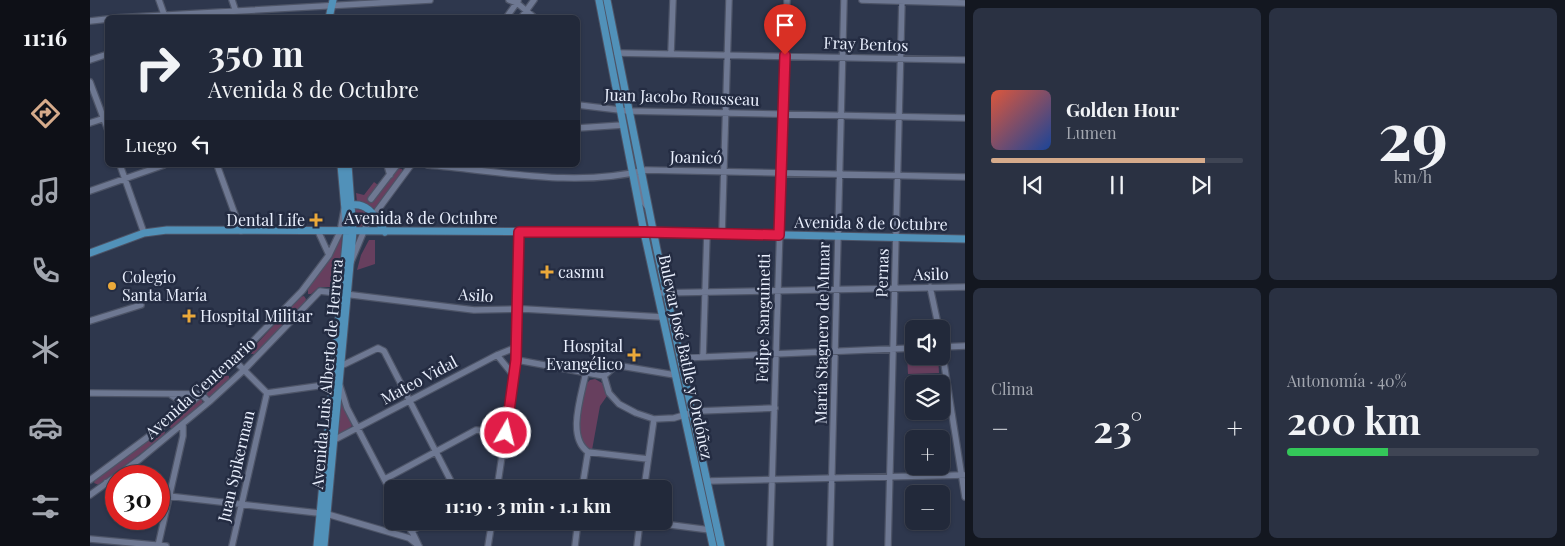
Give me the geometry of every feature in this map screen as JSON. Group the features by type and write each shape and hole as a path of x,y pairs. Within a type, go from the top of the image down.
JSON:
{"main road":[{"name":"Bulevar José Batlle y Ordóñez","path":"599,0 644,232 675,375 708,481 721,546"},
{"path":"603,0 606,16 612,28"},
{"name":"Bulevar José Batlle y Ordóñez","path":"607,0 628,111 680,358 688,414 713,546"},
{"path":"330,15 332,2"},
{"path":"332,2 334,15"},
{"path":"612,68 616,74 623,106 628,111"},
{"name":"Avenida Luis Alberto de Herrera","path":"341,167 349,206"},
{"name":"Avenida Luis Alberto de Herrera","path":"316,546 324,514 334,440 336,386 341,366 346,232 349,206 348,167"},
{"path":"349,206 366,207 374,214 385,232"},
{"name":"Avenida 8 de Octubre","path":"90,253 144,233 167,230 241,232 653,232 965,240"},
{"name":"Avenida Luis Alberto de Herrera","path":"324,546 324,514 336,386 345,293 351,262 346,232"},
{"path":"663,319 668,329 675,355 680,358"}],"street":[{"path":"159,0 164,15"},
{"path":"232,0 237,15"},
{"path":"176,15 305,3 430,0"},
{"path":"509,0 518,2 532,15"},
{"path":"523,15 534,0"},
{"path":"671,53 673,0"},
{"path":"722,233 726,54 730,0"},
{"name":"Felipe Sanguinetti","path":"770,546 787,0"},
{"name":"María Stagnero de Munar","path":"830,546 844,0"},
{"path":"862,0 955,1 965,3"},
{"name":"Pernas","path":"888,546 902,0"},
{"path":"508,15 518,2"},
{"path":"90,21 105,19"},
{"name":"Fray Bentos","path":"617,53 965,60"},
{"path":"90,60 105,55"},
{"path":"90,82 105,118 90,123"},
{"name":"Juan Jacobo Rousseau","path":"580,105 628,111 965,118"},
{"path":"580,128 623,125"},
{"path":"121,167 144,233"},
{"path":"90,191 158,167"},
{"path":"218,167 241,232"},
{"path":"388,167 390,175"},
{"path":"372,199 396,167"},
{"path":"351,262 363,232 374,214 409,167"},
{"name":"Joanicó","path":"449,167 528,177 618,176 641,171 723,171 965,177"},
{"name":"Bulevar José Batlle y Ordóñez","path":"633,174 638,177 643,201 648,208"},
{"name":"Avenida Luis Alberto de Herrera","path":"346,232 349,206"},
{"path":"318,232 329,254"},
{"name":"Avenida Centenario","path":"90,482 182,410 235,361 302,291 346,232"},
{"path":"498,480 516,360 519,232"},
{"path":"703,357 707,233"},
{"name":"Asilo","path":"657,293 965,287"},
{"path":"930,288 937,320"},
{"name":"Avenida Centenario","path":"131,465 183,424 244,370 318,292 323,290 345,293"},
{"path":"302,291 311,300"},
{"name":"Asilo","path":"345,293 450,308 518,310 663,319"},
{"path":"90,322 141,305"},
{"path":"950,346 965,346"},
{"name":"Mateo Vidal","path":"334,440 497,355 517,347"},
{"path":"341,366 378,348 382,349 450,480"},
{"path":"680,358 905,348"},
{"path":"497,355 514,376"},
{"path":"516,360 604,376"},
{"path":"235,361 267,393 336,386 385,478 480,429 506,433"},
{"path":"944,365 965,497"},
{"path":"604,376 613,368 621,366 675,375"},
{"path":"586,372 576,430 579,444 588,452 648,459"},
{"path":"604,376 609,393 620,404 636,414 654,419 674,418 688,414 775,408"},
{"path":"90,393 201,394 208,402"},
{"name":"Juan Spikerman","path":"232,546 267,393"},
{"path":"171,395 180,401 182,410"},
{"path":"645,480 654,419"},
{"path":"170,492 184,436 183,424"},
{"path":"164,425 171,434"},
{"path":"583,480 588,452"},
{"path":"708,481 963,476"},
{"path":"90,482 92,493"},
{"name":"Avenida Centenario","path":"92,493 105,485"},
{"path":"170,496 324,514 409,538 419,546"},
{"path":"672,525 710,530"},
{"path":"158,546 162,530"},
{"path":"488,546 491,530"},
{"path":"574,546 577,530"},
{"path":"637,546 639,530"},
{"path":"409,538 412,531"},
{"path":"412,531 419,546"},
{"path":"90,539 166,546"}],"shaded area":[{"path":"397,168 402,169 403,172 375,209 357,202 356,193 364,195 374,182 378,185 369,197 373,201"},
{"path":"355,209 364,210 368,213 361,227 355,227"},
{"path":"342,237 339,287 319,287 311,294 308,294 308,289"},
{"path":"369,240 375,240 375,264 357,270 361,255"},
{"path":"304,296 306,299 305,303 256,354 251,354 252,349 300,297"},
{"path":"908,365 939,365 939,373 908,374"},
{"path":"224,375 229,376 229,381 211,396 207,396 207,391"},
{"path":"595,379 602,383 607,396 600,406 592,450 584,446 578,429 586,384 590,380"},
{"path":"341,395 352,426 340,435 338,434"},
{"path":"198,399 202,400 203,404 173,429 169,427 169,423"},
{"path":"162,430 165,432 164,436 126,465 115,465"},
{"path":"105,473 105,480 99,485 94,483"}],"place":[{"name":"Dental Life","path":"316,220"},
{"name":"casmu","path":"547,272"},
{"name":"Colegio Santa María","path":"112,286"},
{"name":"Hospital Militar","path":"189,316"},
{"name":"Hospital Evangélico","path":"634,355"}],"route":[{"path":"506,433 516,360 519,232 779,235 785,55"}]}
